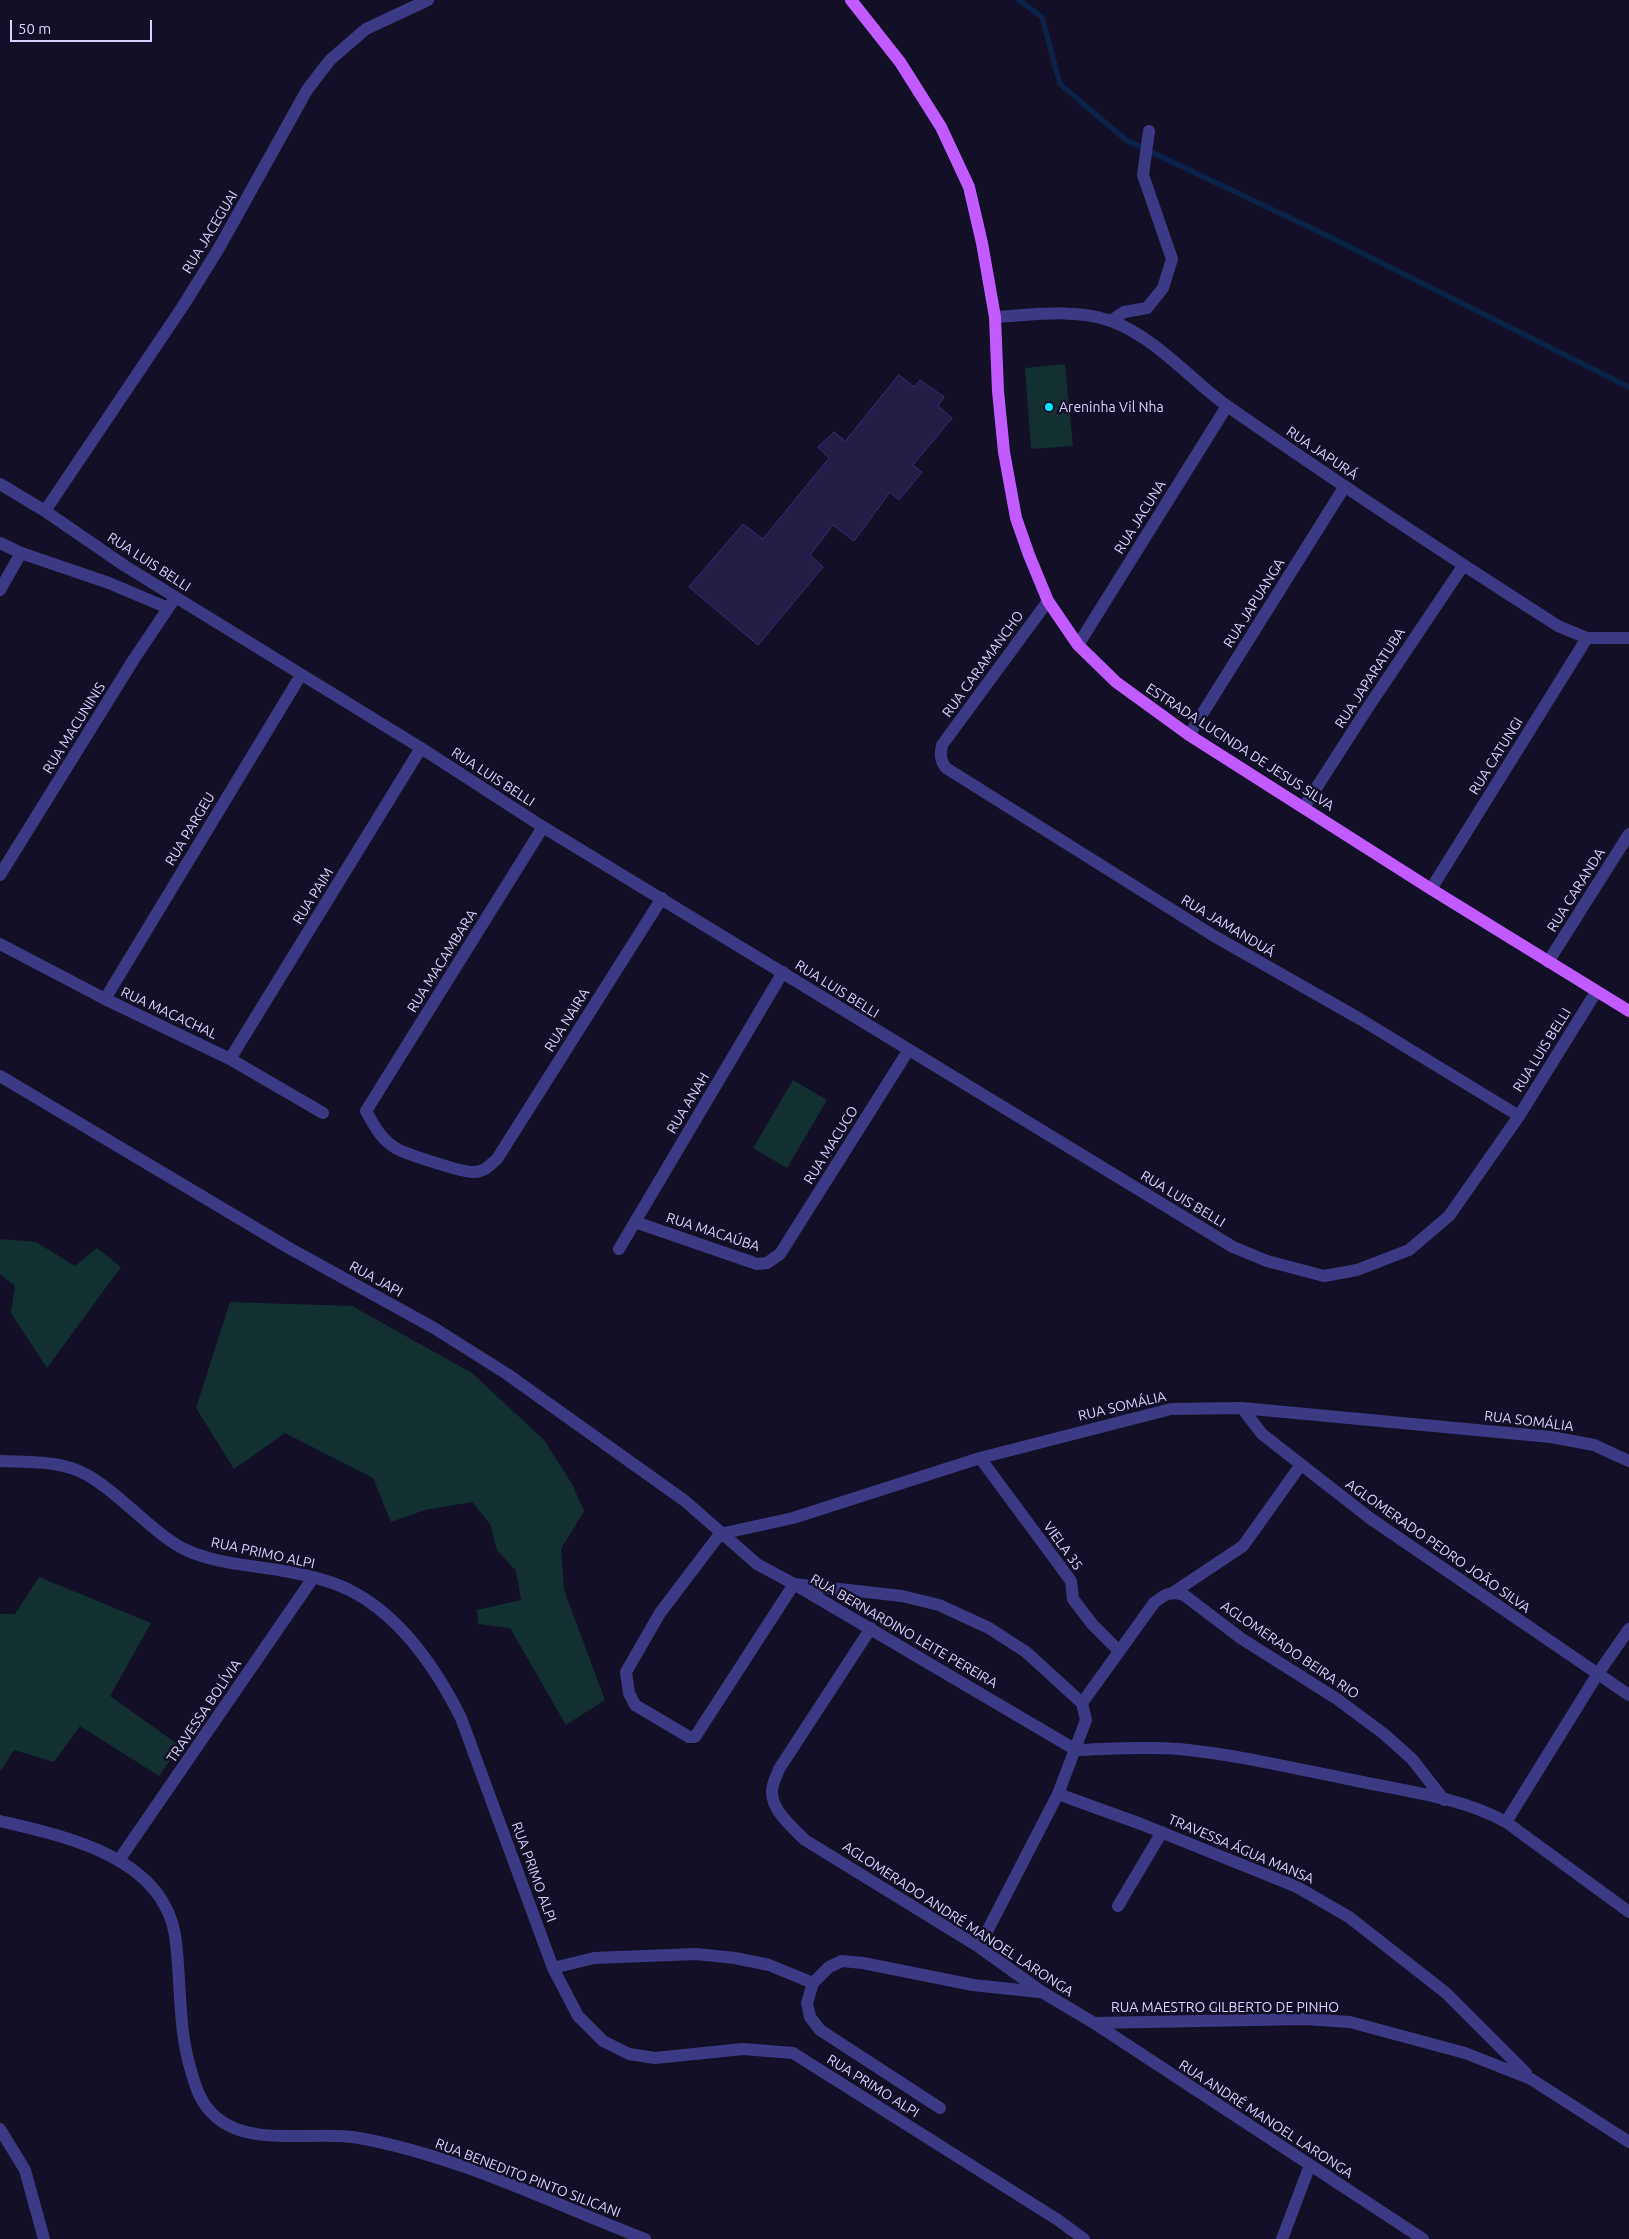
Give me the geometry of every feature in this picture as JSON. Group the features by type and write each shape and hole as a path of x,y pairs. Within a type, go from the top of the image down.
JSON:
{"main road":[{"name":"ESTRADA LUCINDA DE JESUS SILVA","path":"851,0 900,62 941,127 969,187 995,317 998,391 1004,452 1014,509 1028,555 1048,601 1078,645 1116,682 1189,735 1431,889 1629,1011"}],"street":[{"name":"RUA JACEGUAI","path":"45,511 214,256 307,90 330,60 366,29 428,0"},
{"path":"1111,321 1124,312 1147,308 1163,288 1172,259 1143,174 1149,131"},
{"name":"RUA JAPURÁ","path":"995,317 1073,313 1111,321 1145,339 1227,406 1344,486 1463,566 1558,626 1587,638 1629,638"},
{"name":"RUA JACUNA","path":"1078,645 1227,406"},
{"name":"RUA LUIS BELLI","path":"0,484 45,511 125,566 172,603 301,675 421,748 543,827 783,972 908,1051 1233,1247 1267,1261 1324,1276 1357,1270 1409,1250 1449,1216 1519,1116 1596,992"},
{"name":"RUA JAPUANGA","path":"1189,735 1344,486"},
{"path":"0,543 21,553 172,603"},
{"path":"0,590 21,553"},
{"name":"RUA JAPARATUBA","path":"1304,807 1366,709 1463,566"},
{"name":"RUA CARAMANCHO","path":"942,745 1048,601"},
{"name":"RUA MACUNINIS","path":"0,875 134,659 172,603"},
{"name":"RUA CATUNGI","path":"1431,889 1587,638"},
{"name":"RUA PARGEU","path":"105,999 301,675"},
{"name":"RUA JAMANDUÁ","path":"942,745 941,761 946,768 1214,936 1360,1019 1519,1116"},
{"name":"RUA PAIM","path":"230,1059 421,748"},
{"name":"RUA MACAMBARA","path":"497,1159 486,1169 475,1172 395,1148 378,1133 366,1111 543,827"},
{"name":"RUA CARANDA","path":"1548,962 1629,834"},
{"name":"RUA NAIRA","path":"497,1159 662,898"},
{"name":"RUA MACACHAL","path":"0,944 105,999 230,1059 323,1113"},
{"name":"RUA ANAH","path":"619,1249 783,972"},
{"name":"RUA MACUCO","path":"780,1254 908,1051"},
{"name":"RUA JAPI","path":"0,1076 289,1248 434,1328 498,1369 685,1501 720,1534"},
{"name":"RUA MACAÚBA","path":"635,1222 757,1264 767,1263 780,1254"},
{"name":"RUA SOMÁLIA","path":"720,1534 793,1518 980,1458 1171,1409 1242,1408 1551,1437 1594,1445 1629,1460"},
{"name":"AGLOMERADO PEDRO JOÃO SILVA","path":"1242,1408 1262,1434 1300,1466 1371,1519 1597,1675 1629,1695"},
{"name":"VIELA 35","path":"980,1458 1071,1581 1073,1598 1092,1624 1120,1651"},
{"name":"RUA PRIMO ALPI","path":"0,1461 49,1463 73,1468 94,1479 161,1535 185,1549 210,1558 313,1578 356,1593 402,1630 443,1684 461,1718 553,1968 578,2016 603,2041 629,2054 656,2058 743,2049 793,2052 1058,2220 1084,2239"},
{"path":"1082,1703 1154,1603 1166,1594 1174,1592 1243,1546 1300,1466"},
{"path":"720,1534 660,1613 626,1672 629,1693 635,1705 689,1737 695,1737 794,1584 902,1596 939,1605 988,1628 1026,1652 1082,1703 1086,1720 1058,1794 979,1947"},
{"name":"RUA BERNARDINO LEITE PEREIRA","path":"720,1534 768,1572 794,1584 871,1628 1076,1750"},
{"name":"TRAVESSA BOLÍVIA","path":"119,1860 313,1578"},
{"name":"AGLOMERADO BEIRA RIO","path":"1174,1592 1184,1595 1242,1639 1337,1699 1384,1734 1412,1759 1444,1800"},
{"name":"AGLOMERADO ANDRÉ MANOEL LARONGA","path":"871,1628 779,1768 772,1792 777,1808 805,1840 979,1947 1042,1992 1094,2023"},
{"path":"1506,1822 1597,1675 1629,1629"},
{"path":"1076,1750 1181,1749 1253,1760 1444,1800 1488,1812 1506,1822 1629,1912"},
{"name":"TRAVESSA ÁGUA MANSA","path":"1058,1794 1162,1832 1297,1887 1349,1918 1446,1993 1531,2078"},
{"name":"RUA BENEDITO PINTO SILICANI","path":"0,1821 52,1834 91,1847 119,1860 154,1892 167,1910 174,1931 178,1959 181,2025 195,2087 204,2105 217,2118 235,2128 253,2134 358,2138 402,2148 462,2166 646,2239"},
{"path":"1118,1906 1162,1832"},
{"path":"553,1968 594,1958 613,1956 696,1954 735,1958 769,1965 813,1983"},
{"path":"940,2108 820,2030 810,2017 807,2003 813,1983 829,1967 842,1961 864,1963 973,1985 1042,1992"},
{"name":"RUA MAESTRO GILBERTO DE PINHO","path":"1094,2023 1304,2019 1350,2022 1465,2053 1531,2078 1629,2142"},
{"name":"RUA ANDRÉ MANOEL LARONGA","path":"1094,2023 1423,2239"},
{"path":"0,2129 25,2170 44,2239"},
{"path":"1282,2239 1310,2165"}],"green space":[{"name":"Areninha Vil Nha","path":"1065,364 1073,446 1031,449 1025,368"},
{"path":"793,1080 827,1100 787,1168 753,1148"},
{"path":"0,1239 36,1242 75,1266 97,1248 121,1267 47,1368 11,1313 15,1286 0,1274"},
{"path":"230,1302 352,1306 472,1373 544,1440 572,1484 584,1511 561,1549 564,1590 605,1700 566,1725 510,1628 478,1624 477,1610 521,1600 516,1571 497,1550 490,1524 472,1502 425,1510 391,1522 373,1478 285,1433 234,1469 196,1408"},
{"path":"39,1577 151,1623 110,1696 180,1746 159,1776 80,1726 54,1762 14,1750 0,1772 0,1614 15,1614"}],"building":[{"path":"899,375 914,387 920,380 944,397 938,406 952,418 913,465 922,472 899,500 890,492 854,541 833,525 810,555 823,567 758,645 689,587 743,524 763,539 829,458 818,447 834,432 845,441"}],"waterway":[{"path":"1019,0 1042,17 1060,84 1126,140 1328,236 1629,387"}],"place":[{"name":"Areninha Vil Nha","path":"1049,407"}]}
